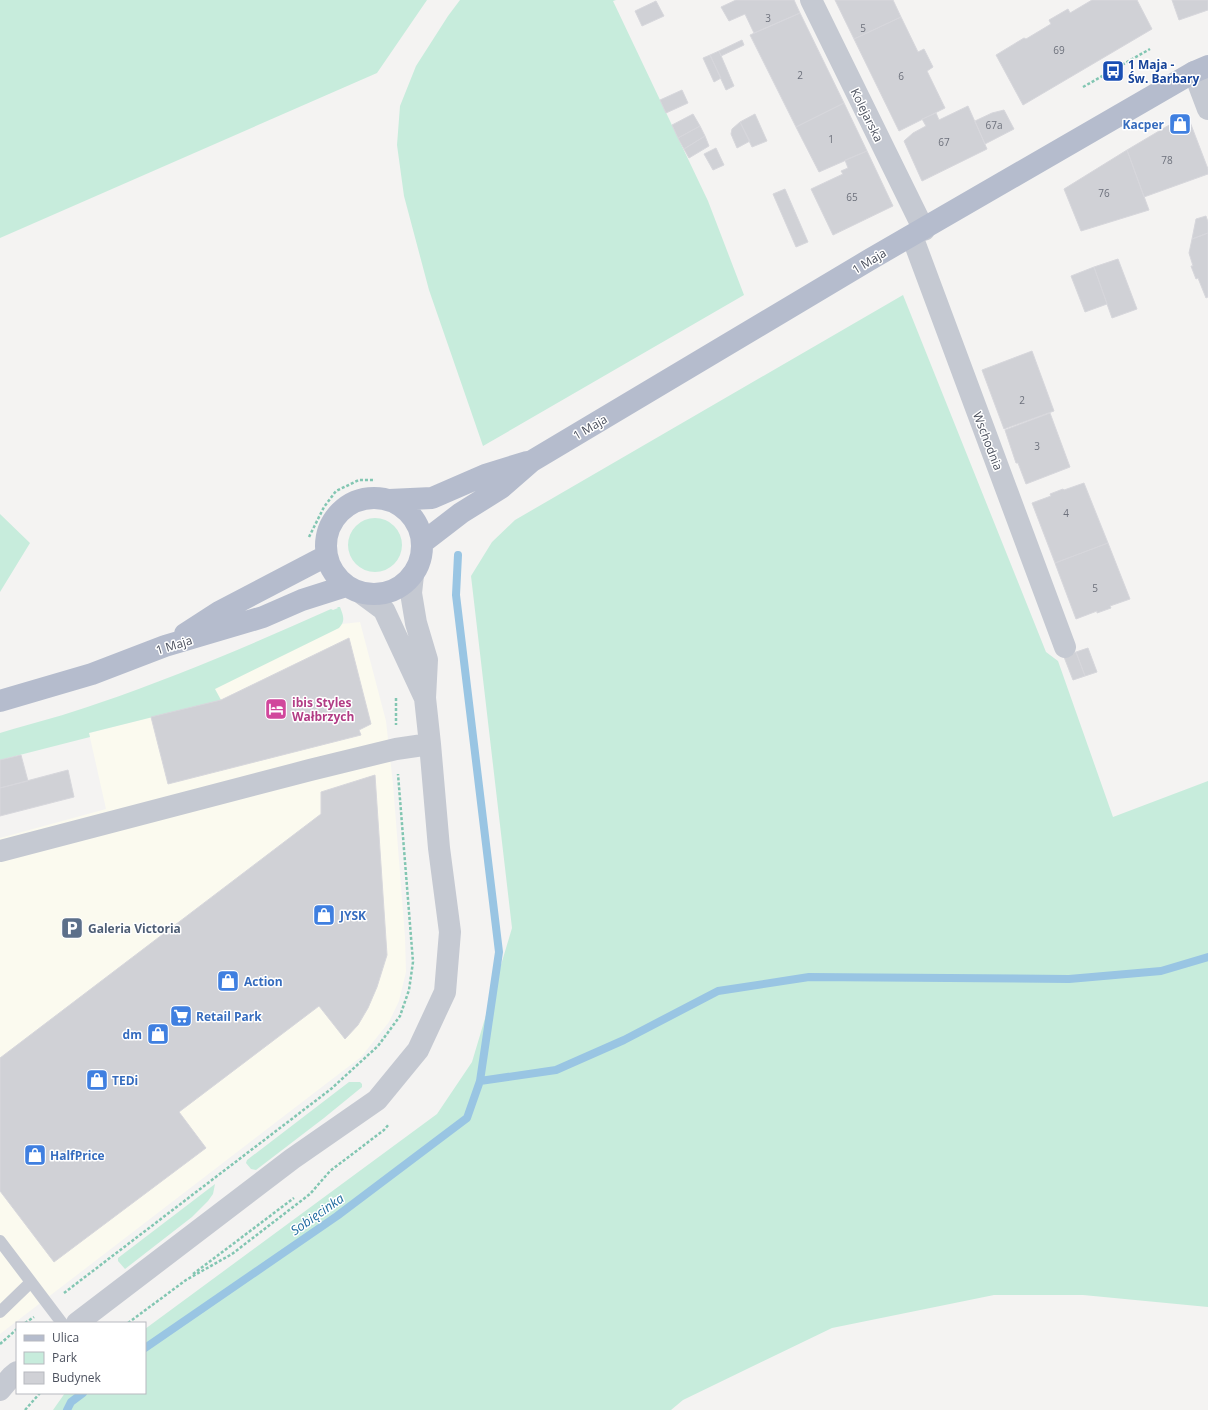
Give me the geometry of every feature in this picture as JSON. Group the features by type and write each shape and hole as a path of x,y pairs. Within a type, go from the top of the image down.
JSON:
{"main road":[{"name":"1 Maja","path":"422,543 461,513 501,488 532,461 691,368 869,260 1201,69"},
{"name":"1 Maja","path":"389,500 432,498 485,475 532,461"},
{"path":"375,498 389,500 402,507 412,517 419,529 422,543 420,563 413,575 396,590 379,594 354,590 333,573 326,556 326,542 329,528 337,515 347,506 360,500 375,498"},
{"path":"165,646 219,612 326,556"},
{"name":"1 Maja","path":"0,701 92,674 165,646 263,618 302,600 354,590"}],"street":[{"name":"Kolejarska","path":"811,0 918,233"},
{"path":"1201,69 1208,109"},
{"name":"Wschodnia","path":"918,233 1065,647"},
{"path":"79,1322 292,1159 376,1100 418,1050 445,992 450,932 439,848 425,698 427,660 416,623 411,593 413,575"},
{"path":"354,590 384,610 425,698"},
{"path":"0,851 310,770 396,749 430,744"},
{"path":"0,1390 16,1373"}],"lane":[{"path":"0,1241 61,1322"},
{"path":"0,1312 31,1282"}],"path":[{"path":"1083,88 1150,50"},
{"path":"308,538 324,507 336,491 359,480 381,479"},
{"path":"26,1322 330,1089 378,1046 400,1016 409,990 413,962 411,921 396,749 396,693"},
{"path":"186,1280 232,1254 310,1194 330,1171 384,1130 393,1120"},
{"path":"129,1322 294,1198"},
{"path":"0,1344 16,1330"},
{"path":"25,1410 39,1394"}],"shaded area":[{"path":"360,622 386,721 393,784 405,937 406,972 399,1001 389,1022 361,1057 0,1334 0,838 106,809 89,733 144,719 342,624"}],"green space":[{"path":"0,0 427,0 377,73 0,238"},
{"path":"460,0 616,0 613,1 708,201 744,295 483,446 429,290 404,196 397,145 400,106 416,66"},
{"path":"903,295 1046,652 1058,661 1113,817 1208,781 1208,1307 1083,1295 994,1295 832,1328 683,1400 671,1410 53,1410 64,1394 146,1394 146,1328 437,1114 472,1062 512,928 471,576 492,542 515,520"},
{"path":"0,514 30,543 0,592"},
{"path":"375,518 385,520 394,526 400,535 402,545 400,555 394,564 385,570 375,572 365,570 356,564 350,555 348,545 350,535 356,526 365,520"},
{"path":"337,607 340,607 343,618 343,623 339,628 215,689 221,700 89,733 90,737 0,760 0,733 129,693 245,647 331,609 333,610 338,608"},
{"path":"349,1082 360,1082 362,1087 256,1170 251,1169 246,1163 247,1160"},
{"path":"215,1184 213,1194 192,1217 125,1269 118,1261 118,1258"}],"building":[{"path":"736,0 794,0 800,13 754,33 745,14 729,21 721,7"},
{"path":"835,0 893,0 901,17 854,39"},
{"path":"1092,0 1137,0 1152,29 1023,105 996,55 1051,24 1049,20 1068,9 1070,13"},
{"path":"1172,0 1208,0 1208,10 1179,20"},
{"path":"656,1 664,16 642,26 635,11"},
{"path":"800,13 844,103 796,127 750,35"},
{"path":"901,17 918,52 924,49 933,67 927,71 945,108 899,131 854,39"},
{"path":"742,40 744,45 721,56 719,51"},
{"path":"719,51 734,86 726,90 710,55"},
{"path":"710,55 721,78 714,82 703,58"},
{"path":"682,90 688,103 666,113 660,100"},
{"path":"844,103 867,151 819,172 796,127"},
{"path":"968,106 987,149 922,181 904,141 913,133 926,126 922,119 936,113 939,120"},
{"path":"1004,110 1014,129 985,144 975,121 992,113"},
{"path":"693,114 700,126 678,138 672,125"},
{"path":"755,114 767,141 752,147 740,122"},
{"path":"1181,118 1190,122 1208,169 1208,174 1144,197 1127,150"},
{"path":"740,122 750,141 737,148 731,134 732,129"},
{"path":"700,126 705,136 684,149 678,138"},
{"path":"705,136 709,146 689,158 684,149"},
{"path":"716,148 724,165 713,170 704,154"},
{"path":"1127,150 1149,210 1081,231 1064,189"},
{"path":"867,151 893,206 833,235 811,189 843,174 841,171 848,168 845,160"},
{"path":"785,189 808,242 796,247 773,194"},
{"path":"1206,216 1208,222 1208,233 1192,239 1196,219"},
{"path":"1208,233 1208,297 1206,298 1198,278 1196,279 1191,266 1193,266 1189,253 1192,239"},
{"path":"1118,259 1137,309 1112,318 1094,267"},
{"path":"1094,267 1107,304 1085,312 1071,276"},
{"path":"1032,351 1054,411 1004,429 982,370"},
{"path":"1050,413 1070,467 1026,484 1018,463 1016,463 1005,430"},
{"path":"1084,483 1108,543 1055,563 1032,503 1051,496 1050,494 1063,489 1064,490"},
{"path":"1108,543 1130,599 1110,606 1111,608 1097,613 1097,611 1076,619 1055,563"},
{"name":"ibis Styles Wałbrzych","path":"349,638 371,724 359,730 361,735 168,784 151,717 221,700"},
{"path":"1088,648 1097,672 1085,676 1076,652"},
{"path":"1076,652 1085,676 1073,680 1064,657"},
{"path":"21,755 28,781 0,788 0,760"},
{"path":"68,770 74,797 0,816 0,788"},
{"name":"Retail Park","path":"375,775 387,955 377,987 368,1008 358,1025 345,1039 319,1006 179,1112 206,1148 54,1262 0,1191 0,1058 321,814 321,792"}],"waterway":[{"path":"146,1347 337,1216 467,1118 480,1081 499,952 456,595 458,555"},
{"path":"480,1081 556,1070 624,1040 718,991 809,977 1069,979 1161,971 1208,957"},
{"name":"Sobięcinka","path":"67,1410 71,1402 82,1394"}],"place":[{"name":"1 Maja - Św. Barbary","path":"1113,71"},
{"name":"Kacper","path":"1180,124"},
{"name":"ibis Styles Wałbrzych","path":"276,709"},
{"name":"JYSK","path":"324,915"},
{"name":"Galeria Victoria","path":"72,928"},
{"name":"Action","path":"228,981"},
{"name":"Retail Park","path":"181,1016"},
{"name":"dm","path":"158,1034"},
{"name":"TEDi","path":"97,1080"},
{"name":"HalfPrice","path":"35,1155"}]}
